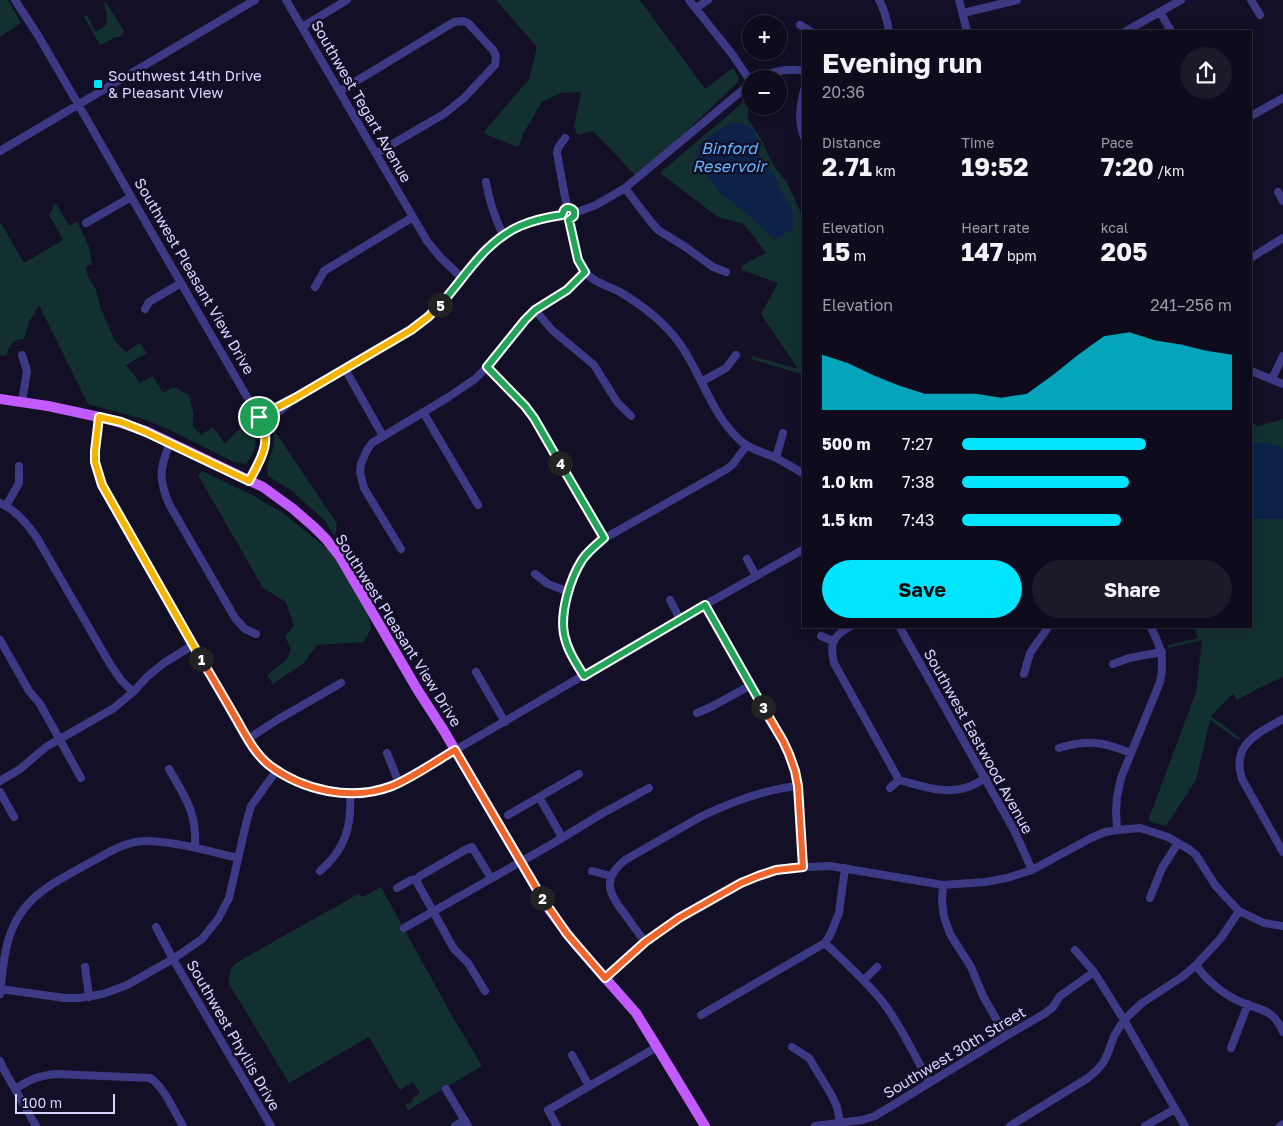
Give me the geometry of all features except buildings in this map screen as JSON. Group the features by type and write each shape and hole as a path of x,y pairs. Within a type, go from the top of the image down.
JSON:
{"main road":[{"path":"0,400 22,402 99,417 134,427 170,442 249,481"},
{"name":"Southwest Pleasant View Drive","path":"249,481 268,490 292,508 334,548 546,905 636,1013 705,1126"}],"street":[{"name":"Southwest Pleasant View Drive","path":"15,0 39,37 260,419 265,431 266,442 249,481"},
{"path":"0,151 255,0"},
{"name":"Southwest Tegart Avenue","path":"286,0 413,217 434,250 462,278"},
{"path":"302,27 348,0"},
{"path":"689,0 743,70"},
{"path":"696,8 708,0"},
{"path":"879,0 883,7 889,30"},
{"path":"959,0 967,30"},
{"path":"963,14 1017,0"},
{"path":"1128,30 1180,0"},
{"path":"1251,0 1260,15"},
{"path":"1160,12 1170,30"},
{"path":"340,91 454,22 463,21 468,23 493,50 496,56 495,65 464,98 444,114 377,153"},
{"path":"800,25 808,30"},
{"path":"787,71 802,71"},
{"path":"575,213 596,205 625,188 742,90"},
{"path":"802,97 799,119 802,130"},
{"path":"1252,115 1283,98"},
{"path":"565,138 557,153 567,208"},
{"path":"486,182 494,215 503,235"},
{"path":"625,188 658,230 713,267 726,272"},
{"path":"1278,192 1283,200"},
{"path":"86,223 131,197"},
{"path":"567,208 572,209 575,213"},
{"path":"562,215 567,208"},
{"path":"562,215 565,220 569,220 574,218 575,213"},
{"path":"260,419 420,324 436,310 482,252 503,235 526,224 562,215"},
{"path":"315,287 324,271 413,217"},
{"path":"569,220 578,260 585,272 600,284 634,302 669,332 680,344 722,419 734,433 747,445 776,458 802,473"},
{"path":"1252,257 1283,238"},
{"path":"401,549 361,480 360,472 363,457 367,450 372,443 475,379 535,310 567,290 585,272"},
{"path":"145,309 149,302 181,283"},
{"path":"535,310 552,330 594,365 617,402 631,416"},
{"path":"22,355 27,371 22,402"},
{"path":"701,382 726,368 736,355"},
{"path":"1272,379 1283,356"},
{"path":"487,367 525,406 534,418 604,538"},
{"path":"345,369 383,436"},
{"path":"1252,370 1283,384"},
{"path":"423,412 478,504"},
{"path":"99,417 95,451 96,467 102,485 248,739 268,764 291,779 311,787 338,793 350,794 376,790 399,783 802,550"},
{"path":"776,458 784,433"},
{"path":"170,442 161,471 161,481 169,504 235,618 245,629 256,634"},
{"path":"584,676 568,647 564,633 563,617 575,574 583,559 604,538 727,469 747,445"},
{"path":"19,466 19,483 3,505 22,519 30,528 115,673 133,692"},
{"path":"747,559 756,576"},
{"path":"535,574 548,584 569,592"},
{"path":"670,600 680,619"},
{"path":"705,605 789,754 798,786 803,867"},
{"path":"848,628 833,641 832,653 834,663 899,780 924,787 958,790 970,787 986,778"},
{"name":"Southwest Eastwood Avenue","path":"900,628 986,778 1015,832 1032,870"},
{"path":"1024,674 1030,653 1048,628"},
{"path":"1117,830 1117,797 1121,778 1160,682 1162,652 1151,628"},
{"path":"821,636 833,641"},
{"path":"0,640 29,691 40,704 81,778"},
{"path":"0,781 20,769 46,747 114,708 164,663 193,645"},
{"path":"1113,664 1130,658 1162,652"},
{"path":"476,672 505,722"},
{"path":"248,739 341,683"},
{"path":"697,713 751,685"},
{"path":"1283,719 1248,741 1241,753 1239,762 1239,772 1242,779 1283,852"},
{"path":"1059,748 1080,742 1096,743 1118,748 1131,754"},
{"path":"387,753 399,783"},
{"path":"169,769 191,809 195,825 195,848"},
{"path":"0,989 65,998 89,997 114,991 173,958 202,939 218,919 228,898 249,811 254,800 277,770"},
{"path":"508,815 580,774"},
{"path":"890,788 899,780"},
{"path":"645,942 614,900 611,892 611,876 619,865 702,816 734,802 768,791 798,786"},
{"path":"404,928 648,788"},
{"path":"0,792 14,817"},
{"path":"320,871 331,862 340,850 350,819 350,794"},
{"path":"539,797 562,837"},
{"path":"605,978 645,942 679,918 741,883 776,870 830,866 943,886 985,882 1007,878 1032,870 1105,832 1134,828 1144,829 1168,837 1190,850 1196,855 1222,894 1239,911 1264,923 1283,926"},
{"path":"0,994 6,946 16,921 30,901 46,888 111,851 146,840 165,842 238,858"},
{"path":"1150,898 1162,868 1178,843"},
{"path":"397,888 411,880 417,880 420,876 472,847 491,878"},
{"path":"701,1015 825,943 831,934 839,913 845,868"},
{"path":"592,872 611,876"},
{"path":"417,880 454,949 472,967 485,991"},
{"path":"943,886 944,917 950,934 967,961 983,996 1006,1036"},
{"path":"1010,1126 1093,1074 1103,1062 1114,1036 1124,1020 1142,1003 1182,977 1196,965 1221,938 1239,911"},
{"name":"Southwest Phyllis Drive","path":"156,927 271,1126"},
{"path":"825,943 864,980 883,1002 929,1082"},
{"path":"1075,950 1094,972 1185,1126"},
{"path":"1196,965 1210,982 1234,998 1263,1009 1275,1016 1283,1032"},
{"path":"85,967 89,997"},
{"path":"864,980 877,967"},
{"name":"Southwest 30th Street","path":"815,1126 862,1120 875,1116 1044,1014 1053,1007 1060,996 1094,972"},
{"path":"1231,1048 1248,1004"},
{"path":"557,1126 548,1110 657,1047"},
{"path":"792,1047 809,1058 831,1094 837,1107 840,1122"},
{"path":"572,1056 589,1086"},
{"path":"0,1061 36,1126"},
{"path":"15,1089 32,1078 56,1074 150,1078 160,1086 183,1126"},
{"path":"446,1089 467,1123 455,1126"},
{"path":"1145,1126 1175,1109"}],"green space":[{"path":"0,0 8,0 21,23 0,37"},
{"path":"496,0 640,0 705,89 733,68 739,81 638,178 593,131 578,135 574,127 581,92 561,93 542,102 524,132 518,147 483,133 529,79 537,47"},
{"path":"106,2 124,31 120,37 100,45 84,17 87,15 95,31 106,25 107,14 104,4"},
{"path":"742,103 742,115 748,115 748,119 761,139 773,165 790,189 802,216 802,376 751,359 752,356 798,369 761,314 778,283 742,270 741,266 766,253 744,224 718,217 660,173"},
{"path":"56,203 69,226 77,221 89,247 92,264 86,267 87,274 96,290 101,309 115,341 126,352 140,343 147,353 126,365 140,383 153,376 163,393 174,387 189,395 193,412 193,426 201,435 213,427 225,444 239,429 248,425 252,426 255,446 246,464 234,462 170,430 143,419 88,404 39,305 29,322 24,339 14,341 7,355 0,356 0,222 24,263 63,240 49,215"},
{"path":"1283,419 1283,677 1237,700 1233,694 1211,716 1240,738 1238,740 1210,720 1196,780 1166,826 1148,821 1196,692 1202,640 1168,648 1168,645 1198,638 1195,628 1252,628 1252,423 1258,426"},
{"path":"270,424 337,524 335,537 325,521 292,491 268,476 267,471 274,440"},
{"path":"202,471 254,496 283,513 330,551 367,608 371,629 364,642 317,645 304,663 273,684 267,675 286,660 291,650 285,636 294,626 286,602 263,588 198,475"},
{"path":"381,887 482,1066 408,1110 405,1105 412,1102 413,1098 420,1093 413,1082 400,1090 369,1037 289,1083 228,982 231,969 236,963 358,894 363,897"}],"water":[{"name":"Binford Reservoir","path":"731,123 744,124 753,130 756,135 757,153 775,176 778,187 792,209 793,229 775,240 721,193 711,182 698,160 696,154 699,145 712,134"},
{"path":"1266,443 1283,448 1283,519 1252,519 1252,444"}],"place":[{"name":"Southwest 14th Drive & Pleasant View","path":"98,84"}],"route":[{"path":"564,209 572,209 575,214 574,218 569,220 578,260 585,272 567,290 535,310 487,367 525,406 534,418 604,538 583,559 575,574 569,592 563,617 564,633 568,647 584,676 705,605 789,754 798,786 803,867 776,870 741,883 658,932 605,978 567,934 546,905 455,750 398,783 376,790 350,794 321,790 300,783 268,764 248,739 108,497 95,462 99,417 121,422 170,442 249,481 266,442 264,426 259,417 295,398 420,324 443,302 482,252 503,235 520,226 562,215 564,209"}]}
